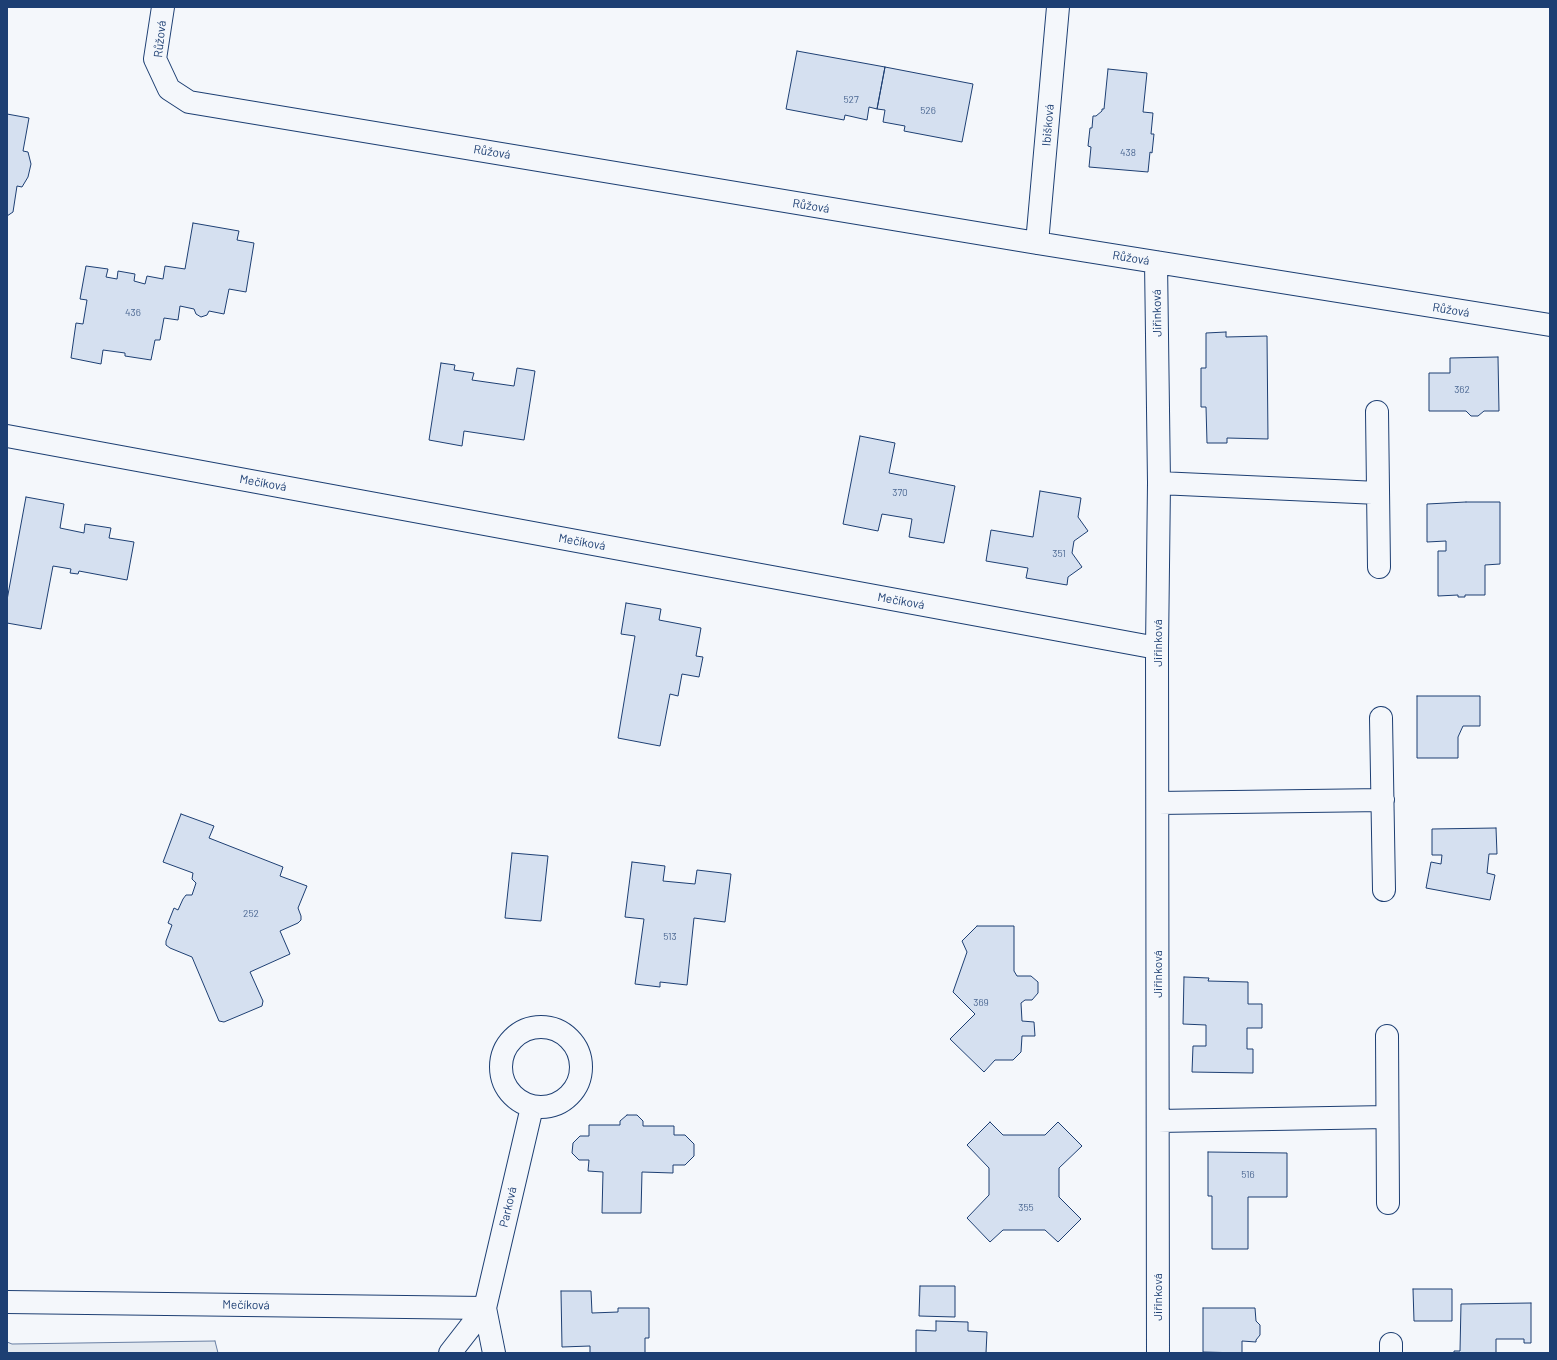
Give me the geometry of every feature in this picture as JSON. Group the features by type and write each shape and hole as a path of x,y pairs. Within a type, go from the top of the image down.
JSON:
{"street":[{"name":"Růžová","path":"163,7 155,59 169,89 189,102 1037,244 1546,325"},
{"name":"Ibišková","path":"1037,244 1058,7"},
{"name":"Jiřinková","path":"1156,262 1159,483 1157,648 1158,1353"},
{"path":"1377,412 1379,567"},
{"name":"Mečíková","path":"7,436 1157,648"},
{"path":"1159,483 1378,492"},
{"path":"1381,718 1384,890"},
{"path":"1158,803 1383,800"},
{"path":"1386,1036 1388,1203"},
{"name":"Parková","path":"494,1353 485,1308 532,1107"},
{"path":"1158,1121 1387,1117"},
{"name":"Mečíková","path":"7,1302 485,1308"},
{"name":"Parková","path":"450,1353 485,1308"}],"shaded area":[{"path":"215,1341 218,1353 7,1353 7,1342 12,1344"}],"building":[{"path":"797,51 885,67 877,109 869,107 867,120 845,115 844,120 786,109"},
{"path":"885,67 973,84 962,142 904,131 905,126 883,122 885,110 877,109"},
{"path":"1108,69 1147,73 1143,112 1153,113 1151,134 1154,134 1148,172 1089,167 1091,147 1088,146 1090,128 1092,128 1093,116 1096,116 1102,111 1102,109 1104,109"},
{"path":"7,114 29,118 23,151 28,152 31,164 28,177 22,187 17,186 13,212 7,216"},
{"path":"193,223 239,231 237,240 254,243 246,292 229,289 224,314 209,311 207,315 201,317 196,314 194,309 180,306 178,320 164,318 160,340 155,340 151,360 125,356 125,353 103,350 101,364 71,358 76,323 83,324 87,300 80,299 86,266 108,269 106,277 117,279 118,271 135,274 134,281 145,284 147,276 163,279 165,266 185,269"},
{"path":"1226,332 1226,337 1267,336 1268,439 1227,438 1227,443 1207,443 1206,407 1201,407 1201,368 1206,368 1206,333"},
{"path":"1498,357 1499,411 1484,411 1478,416 1471,416 1466,411 1429,411 1429,373 1450,373 1450,358"},
{"path":"441,363 455,365 454,370 474,373 472,380 514,386 517,368 535,371 524,440 464,431 462,446 429,440"},
{"path":"860,436 895,443 889,473 955,486 944,543 909,537 912,519 882,514 878,531 843,524"},
{"path":"1040,491 1081,498 1078,517 1088,531 1074,541 1072,553 1082,567 1068,577 1067,585 1026,578 1028,568 986,561 991,530 1033,537"},
{"path":"26,497 64,504 60,528 84,533 85,524 111,528 109,538 134,542 127,580 79,571 78,574 70,573 71,569 53,566 41,629 7,623 7,600"},
{"path":"1500,502 1500,564 1485,565 1485,595 1465,595 1465,597 1458,597 1458,595 1438,596 1438,551 1446,551 1446,541 1427,542 1427,504"},
{"path":"626,603 661,609 659,620 701,628 696,656 703,657 699,677 682,674 678,696 670,694 660,746 618,738 635,636 621,634"},
{"path":"1417,696 1480,696 1480,726 1463,726 1458,737 1458,758 1417,758"},
{"path":"181,814 214,826 209,838 283,867 280,876 307,886 298,908 301,920 298,923 280,931 290,954 250,972 263,1001 262,1006 224,1022 219,1021 192,957 166,945 172,925 168,923 174,908 178,910 186,895 192,895 196,883 192,879 193,873 163,862"},
{"path":"1496,828 1497,854 1489,854 1487,873 1495,875 1490,900 1426,888 1431,862 1441,864 1442,855 1432,855 1432,829"},
{"path":"512,853 548,856 541,921 505,918"},
{"path":"632,862 665,866 663,881 695,884 697,870 731,874 725,922 694,918 687,985 660,982 660,987 635,984 644,919 625,917"},
{"path":"977,926 1014,926 1014,971 1017,976 1031,976 1038,982 1038,993 1032,1000 1025,1000 1021,1003 1022,1021 1034,1022 1035,1036 1022,1036 1021,1052 1013,1060 995,1060 984,1072 950,1039 975,1014 953,992 967,952 962,941"},
{"path":"1184,977 1209,978 1208,981 1248,982 1248,1004 1262,1004 1262,1028 1247,1028 1247,1049 1253,1049 1253,1073 1192,1072 1193,1046 1206,1046 1206,1025 1183,1024"},
{"path":"627,1115 637,1115 643,1121 643,1126 674,1126 674,1135 685,1135 694,1144 694,1156 685,1165 673,1165 673,1173 642,1172 641,1213 602,1213 603,1172 588,1171 589,1160 579,1160 572,1153 573,1143 580,1136 589,1136 589,1125 620,1125 620,1121"},
{"path":"990,1122 1003,1135 1045,1135 1058,1122 1082,1146 1059,1168 1059,1197 1081,1219 1058,1242 1045,1230 1003,1230 990,1242 967,1218 989,1195 989,1168 967,1145"},
{"path":"1208,1152 1287,1153 1287,1197 1248,1197 1248,1249 1212,1249 1212,1196 1208,1196"},
{"path":"920,1286 955,1286 955,1317 919,1316"},
{"path":"1413,1289 1452,1289 1452,1321 1414,1321"},
{"path":"561,1291 591,1291 592,1313 618,1312 618,1308 649,1308 649,1338 645,1338 645,1353 590,1353 590,1346 562,1347"},
{"path":"1531,1303 1531,1343 1524,1343 1524,1339 1496,1339 1496,1353 1454,1353 1454,1351 1460,1351 1461,1304"},
{"path":"1203,1308 1255,1308 1256,1321 1260,1325 1260,1335 1256,1342 1242,1341 1242,1353 1203,1352"},
{"path":"936,1321 968,1322 968,1331 987,1332 986,1353 916,1353 916,1330 936,1331"}]}
